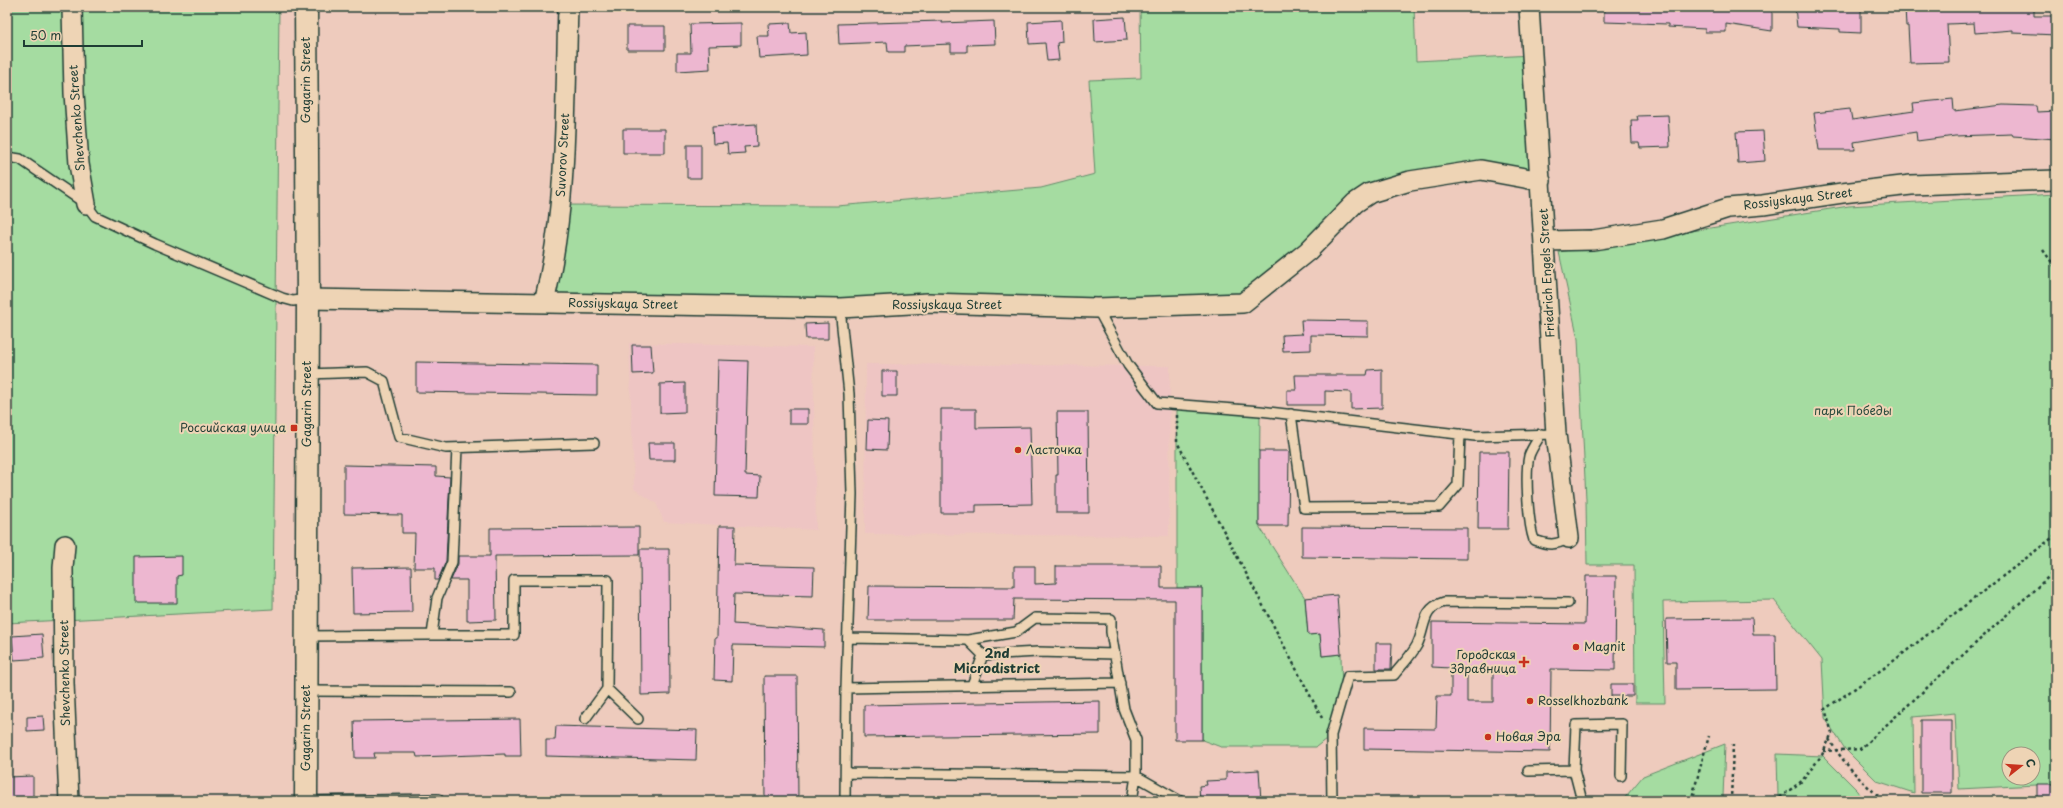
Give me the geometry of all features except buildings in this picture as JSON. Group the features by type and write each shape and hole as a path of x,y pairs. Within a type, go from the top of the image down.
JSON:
{"street":[{"name":"Shevchenko Street","path":"72,7 77,140 79,164 86,204"},
{"name":"Gagarin Street","path":"306,7 308,299 306,801"},
{"name":"Suvorov Street","path":"544,302 554,264 564,157 568,7"},
{"name":"Friedrich Engels Street","path":"1529,7 1545,241 1548,434 1569,538"},
{"name":"Rossiyskaya Street","path":"308,299 840,308 928,303 1097,308 1243,303 1308,251 1355,203 1370,193 1410,181 1481,170 1541,181"},
{"name":"Rossiyskaya Street","path":"1545,241 1593,240 1663,229 1728,208 1763,205 1842,193 1911,185 2056,180"},
{"name":"Shevchenko Street","path":"64,545 62,568 64,683 69,801"}],"lane":[{"path":"7,157 20,159 86,204 95,216 282,298 293,301 308,299"},
{"path":"840,308 849,394 852,494 846,688 845,801"},
{"path":"1097,308 1128,365 1157,403 1291,414 1475,436 1548,434"},
{"path":"307,374 367,372 384,381 399,437 446,448 594,443"},
{"path":"1291,414 1304,508 1439,507 1458,484 1460,434"},
{"path":"1548,434 1530,456 1528,488 1531,531 1534,540 1548,545 1560,544 1569,538"},
{"path":"432,635 437,598 452,562 457,448"},
{"path":"306,636 514,635 514,580 608,580 607,689 585,719"},
{"path":"1332,801 1332,735 1348,676 1394,675 1417,644 1427,614 1434,605 1444,602 1568,604"},
{"path":"848,638 968,640 1016,632 1035,618 1111,619 1111,632 1124,709 1136,740 1136,776 1132,801"},
{"path":"968,640 983,655 1038,652 1115,654"},
{"path":"972,685 983,655"},
{"path":"846,688 1120,683"},
{"path":"607,689 638,719"},
{"path":"306,691 511,692"},
{"path":"1582,801 1574,770 1576,725 1622,724 1621,776"},
{"path":"1528,771 1574,770"},
{"path":"846,772 1136,776 1180,801"},
{"path":"306,801 438,799 438,801"}],"path":[{"path":"2043,250 2056,268"},
{"path":"1177,405 1177,442 1332,735"},
{"path":"1775,801 1802,780 1823,752 1832,733 1825,709 1887,666 2056,535"},
{"path":"1823,752 1860,749 2056,570"},
{"path":"1691,801 1709,736"},
{"path":"1829,739 1836,750 1868,788 1885,801"},
{"path":"1731,801 1733,743"},
{"path":"1693,793 1700,801"}],"shaded area":[{"path":"629,343 813,347 816,530 664,522 656,503 634,489"},
{"name":"Ласточка","path":"866,364 1170,366 1169,536 865,534"}],"green space":[{"path":"7,7 279,7 273,609 7,623"},
{"path":"1140,7 1414,7 1416,61 1532,55 1541,181 1512,175 1370,193 1243,303 544,302 560,205 837,206 1041,188 1095,174 1089,80 1141,78"},
{"name":"парк Победы","path":"2056,194 2056,784 2041,785 2041,746 2001,746 2001,786 2017,786 1959,789 1955,713 1913,717 1914,793 1877,781 1845,749 1825,718 1822,660 1774,600 1663,602 1665,703 1635,703 1634,565 1587,565 1586,499 1578,339 1559,252 1849,206"},
{"path":"1177,405 1260,411 1259,526 1305,598 1308,635 1320,634 1322,656 1341,654 1342,698 1331,735 1316,747 1221,747 1202,740 1202,588 1177,588"},
{"path":"1725,744 1723,797 1716,801 1622,801 1643,776"},
{"path":"1777,754 1823,756 1858,791 1864,801 1780,801 1778,796"}],"place":[{"name":"Российская улица","path":"294,428"},
{"name":"Ласточка","path":"1018,450"},
{"name":"Magnit","path":"1576,647"},
{"name":"Городская Здравница","path":"1524,662"},
{"name":"Rosselkhozbank","path":"1530,701"},
{"name":"Новая Эра","path":"1488,737"}],"district":[{"name":"2nd Microdistrict","path":"997,660"}]}
